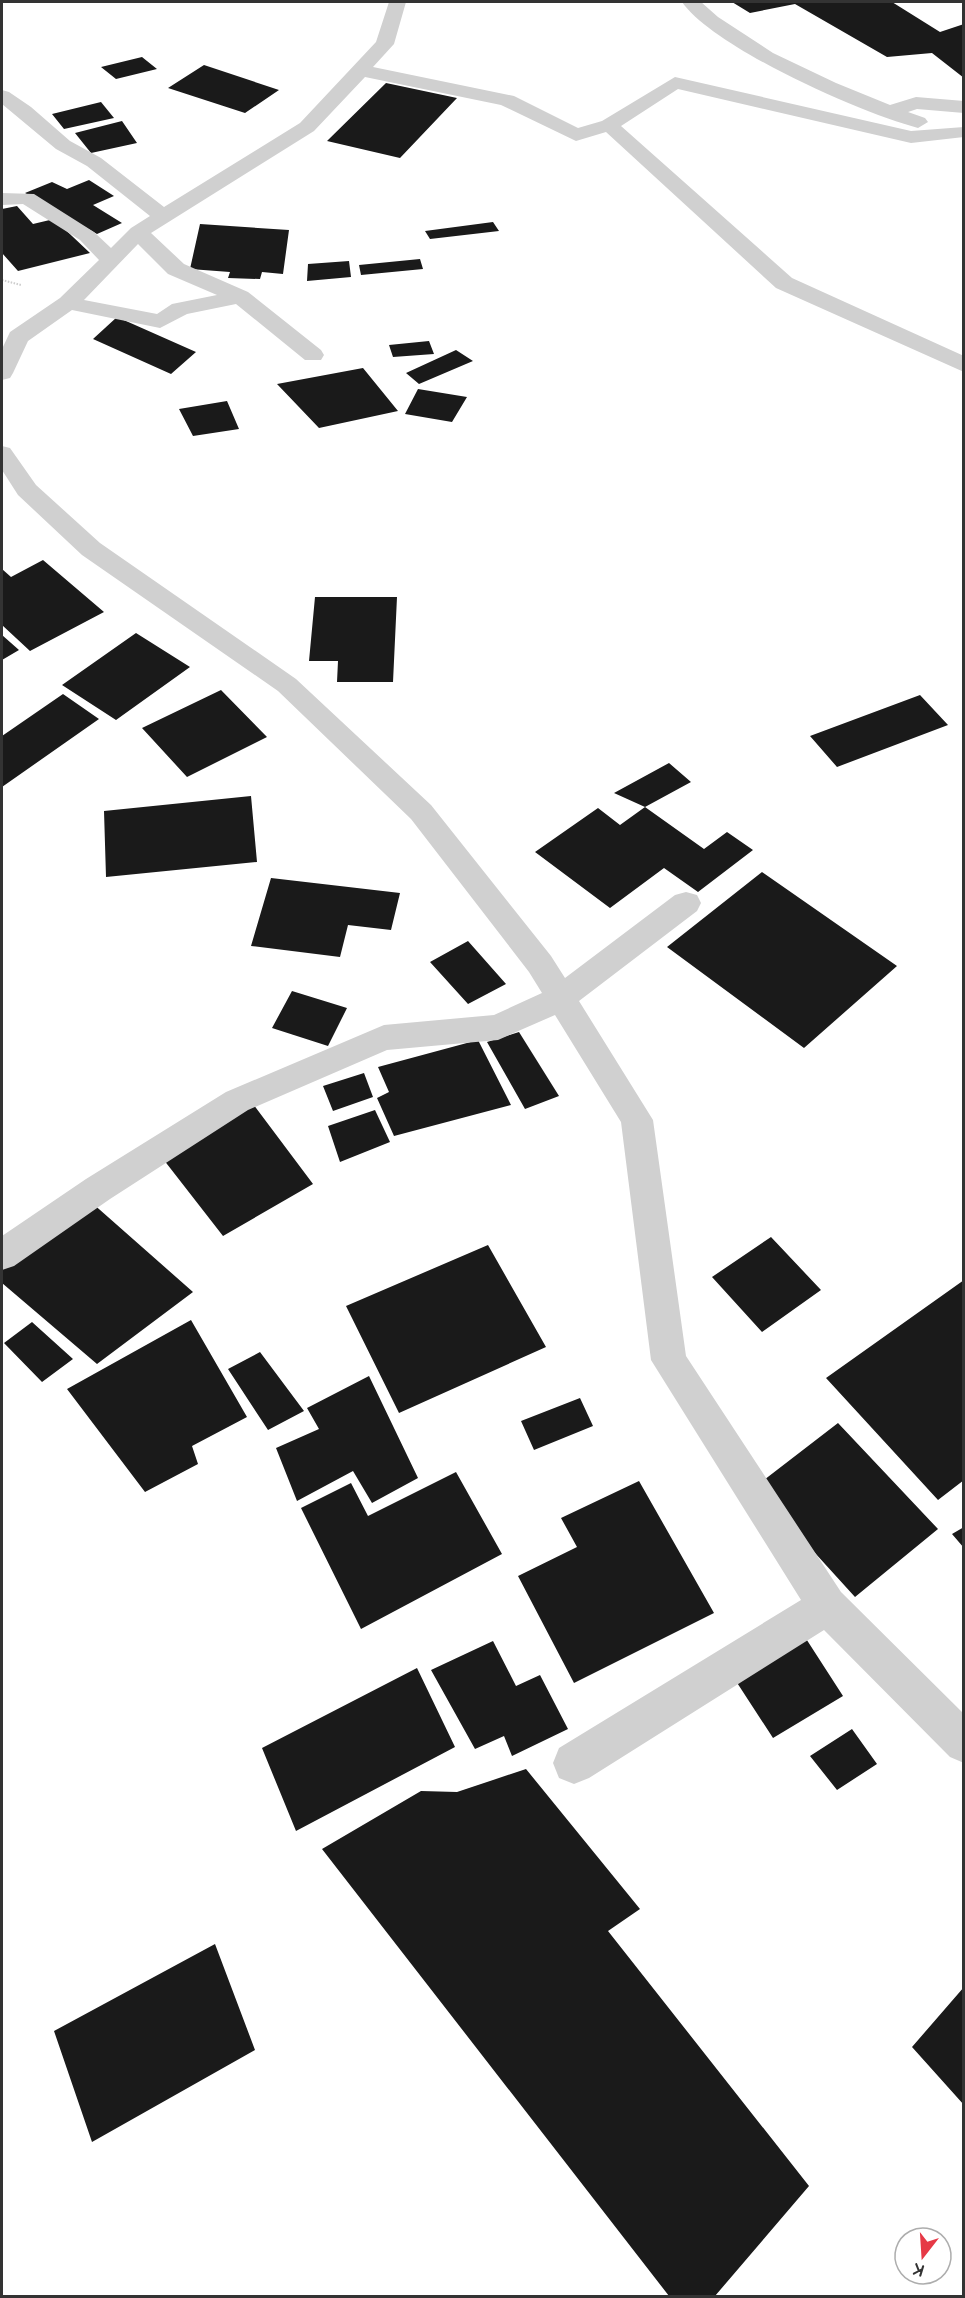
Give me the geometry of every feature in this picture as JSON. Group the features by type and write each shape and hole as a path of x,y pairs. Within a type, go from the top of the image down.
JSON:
{"street":[{"path":"2,373 18,337 68,303 138,231 307,127 385,44 397,2"},
{"path":"691,2 725,31 773,58 860,101 944,131 962,133"},
{"path":"360,70 507,100 576,135 609,126 675,83 854,126 911,137 962,133"},
{"path":"2,96 24,111 63,145 94,162 164,216"},
{"path":"889,112 916,103 963,106"},
{"path":"609,126 784,283 963,365"},
{"path":"2,199 27,198 87,236 111,260"},
{"path":"138,231 176,269 240,297 313,355"},
{"path":"68,303 160,321 180,309 240,297"},
{"path":"2,453 27,490 91,549 287,685 421,812 540,964 637,1120 669,1360 827,1606 963,1743"},
{"path":"2,1255 98,1189 237,1101 384,1038 498,1027 561,998 686,903"},
{"path":"574,1763 827,1606"}],"building":[{"path":"732,2 892,2 940,32 964,24 964,78 932,53 887,57 795,4 750,13"},
{"path":"142,57 157,69 116,79 101,67"},
{"path":"204,65 279,90 245,113 168,88"},
{"path":"386,83 457,98 400,158 327,141"},
{"path":"101,102 114,118 64,129 52,114"},
{"path":"122,121 137,143 91,153 75,133"},
{"path":"89,180 114,196 93,205 122,223 97,234 25,193 52,182 67,189"},
{"path":"17,206 33,224 54,219 90,253 18,271 2,253 2,209"},
{"path":"493,222 499,231 430,239 425,231"},
{"path":"200,224 289,230 283,274 262,272 260,279 228,278 230,272 190,269"},
{"path":"420,259 423,269 361,275 359,265"},
{"path":"349,261 351,277 307,281 308,264"},
{"path":"117,317 196,352 171,374 93,339"},
{"path":"429,341 434,354 393,357 389,345"},
{"path":"456,350 473,361 419,384 406,373"},
{"path":"363,368 398,411 319,428 277,384"},
{"path":"418,389 467,397 452,422 405,414"},
{"path":"227,401 239,429 193,436 179,409"},
{"path":"43,560 104,612 30,651 2,625 2,569 11,577"},
{"path":"315,597 397,597 393,682 337,682 338,661 309,661"},
{"path":"136,633 190,667 116,720 62,685"},
{"path":"2,635 19,650 2,660"},
{"path":"221,690 267,737 187,777 142,728"},
{"path":"63,694 99,719 2,787 2,736"},
{"path":"920,695 948,725 837,767 810,736"},
{"path":"669,763 691,782 645,807 614,793"},
{"path":"251,796 257,862 106,877 104,811"},
{"path":"645,807 704,849 727,832 753,850 698,892 664,868 610,908 535,852 598,808 620,825"},
{"path":"762,872 897,966 804,1048 667,947"},
{"path":"271,878 400,893 391,930 348,925 340,957 251,946"},
{"path":"468,941 506,984 468,1004 430,962"},
{"path":"292,991 347,1008 328,1046 272,1028"},
{"path":"519,1032 559,1096 525,1109 487,1042"},
{"path":"478,1040 511,1105 394,1136 377,1098 389,1092 378,1067"},
{"path":"364,1073 373,1097 333,1111 323,1086"},
{"path":"253,1104 313,1184 223,1236 160,1155"},
{"path":"375,1110 390,1142 340,1162 328,1126"},
{"path":"91,1202 193,1292 97,1364 2,1283 2,1269"},
{"path":"771,1237 821,1290 762,1332 712,1277"},
{"path":"488,1245 546,1347 399,1413 346,1306"},
{"path":"964,1280 964,1480 938,1500 826,1378"},
{"path":"191,1320 247,1417 192,1446 198,1464 145,1492 67,1389"},
{"path":"32,1322 73,1359 42,1382 4,1343"},
{"path":"260,1352 304,1411 268,1430 228,1369"},
{"path":"369,1376 418,1478 372,1503 353,1471 297,1501 276,1448 319,1429 307,1408"},
{"path":"580,1398 593,1426 534,1450 521,1421"},
{"path":"838,1423 938,1529 855,1597 755,1487"},
{"path":"456,1472 502,1554 361,1629 301,1508 351,1483 368,1516"},
{"path":"639,1481 714,1613 574,1683 518,1576 577,1547 561,1518"},
{"path":"964,1527 964,1548 952,1534"},
{"path":"803,1634 843,1696 773,1738 732,1675"},
{"path":"493,1641 516,1686 540,1675 568,1729 512,1756 504,1736 475,1749 431,1670"},
{"path":"417,1668 455,1747 296,1831 262,1748"},
{"path":"852,1729 877,1764 837,1790 810,1756"},
{"path":"526,1769 640,1909 608,1931 809,2186 715,2296 669,2296 322,1849 421,1791 457,1792"},
{"path":"215,1944 255,2050 92,2142 54,2031"},
{"path":"964,1987 964,2105 912,2047"}]}
